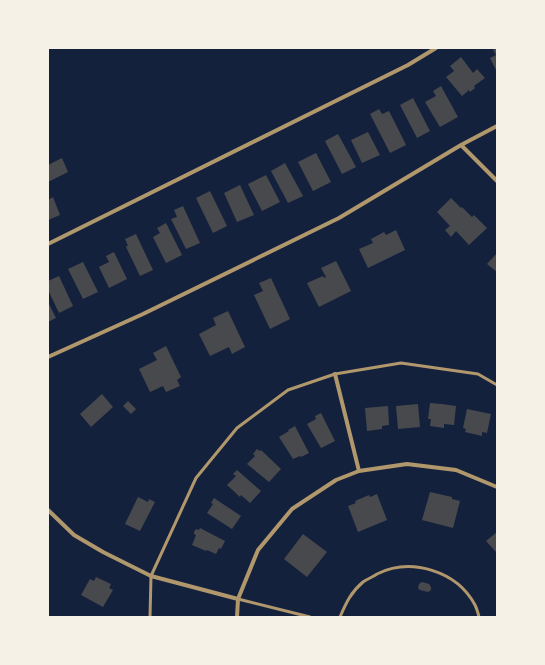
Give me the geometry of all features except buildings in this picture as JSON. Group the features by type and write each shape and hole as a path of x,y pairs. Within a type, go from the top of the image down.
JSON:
{"street":[{"path":"48,244 408,65 436,48"},
{"path":"48,357 143,314 339,218 497,126"},
{"path":"461,146 497,181"},
{"path":"335,374 359,471"},
{"path":"237,617 238,599 258,550 292,509 336,480 359,471 407,464 456,470 497,487"},
{"path":"48,510 74,535 103,552 151,576 238,599"}],"lane":[{"path":"150,617 151,576 196,478 237,428 288,390 335,374 401,363 478,374 497,385"},
{"path":"340,617 347,600 364,581 387,569 412,566 437,572 459,585 475,605 479,617"},
{"path":"238,599 310,617"}]}
